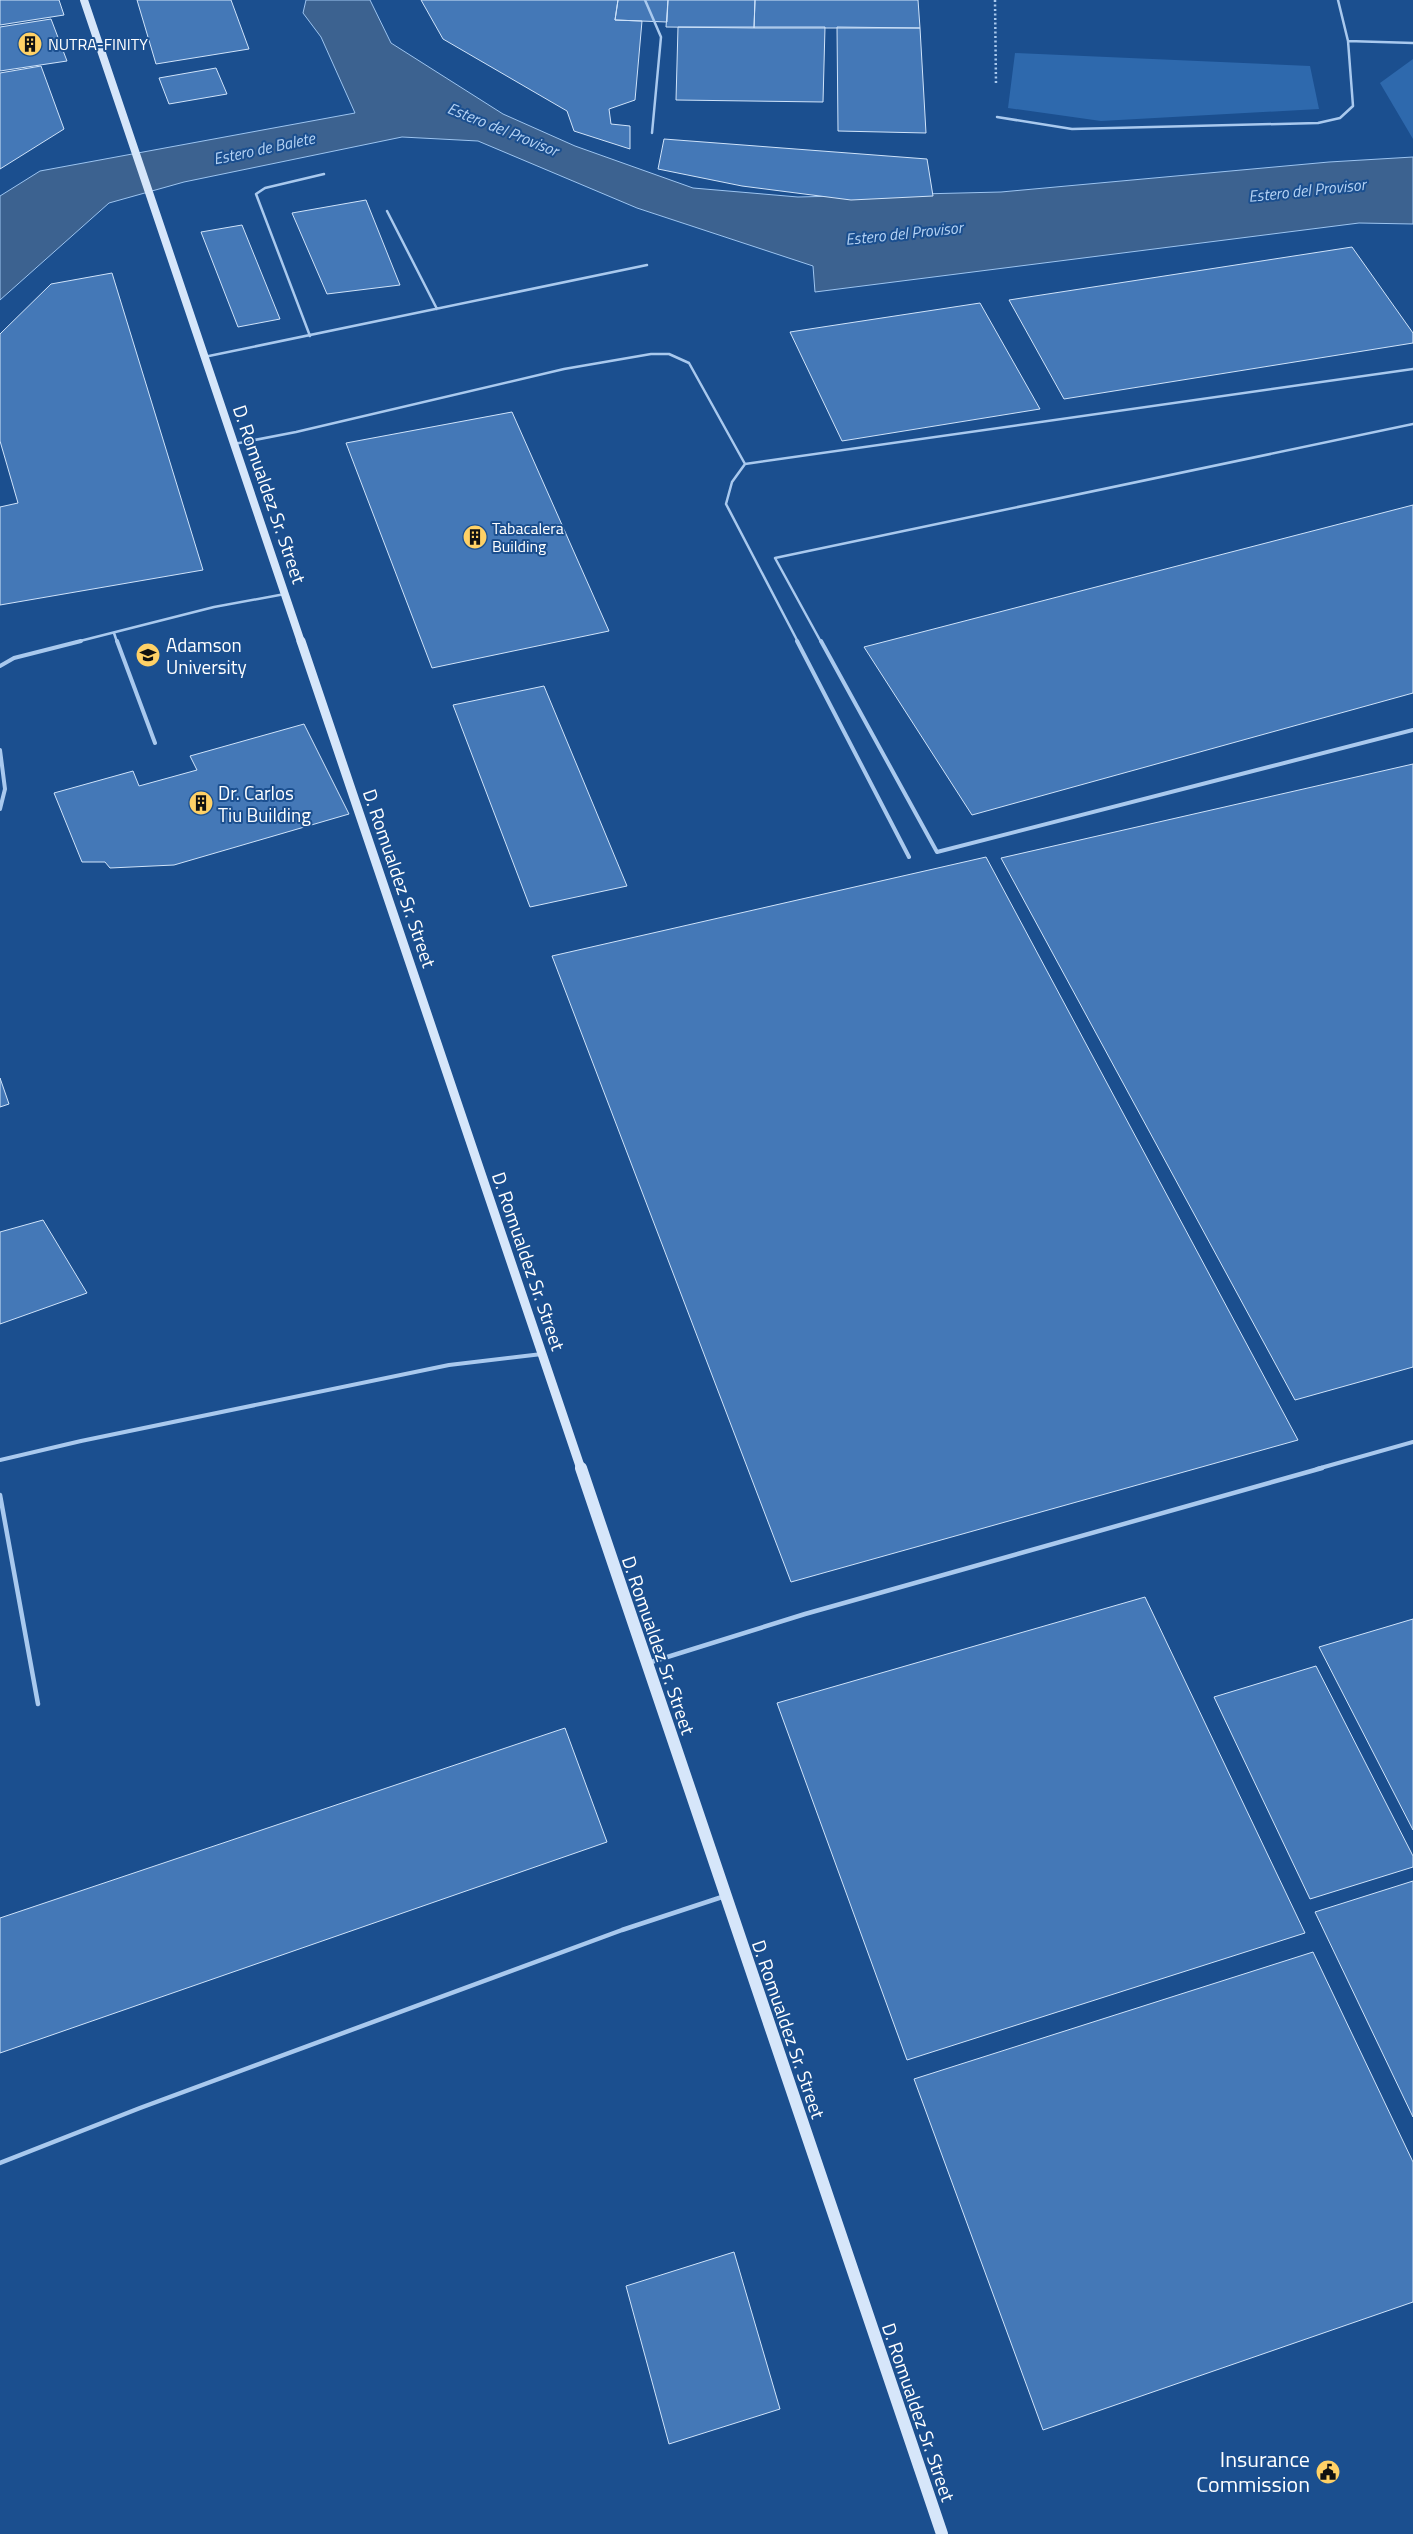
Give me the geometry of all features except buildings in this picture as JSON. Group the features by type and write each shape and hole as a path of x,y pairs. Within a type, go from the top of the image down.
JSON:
{"main road":[{"name":"D. Romualdez Sr. Street","path":"84,0 942,2534"}],"lane":[{"path":"646,0 660,37 652,133"},
{"path":"997,117 1072,129 1318,123 1340,118 1353,106 1348,41 1338,0"},
{"path":"1348,41 1413,43"},
{"path":"310,336 256,194 264,188 324,174"},
{"path":"387,211 437,309"},
{"path":"204,356 310,336 647,265"},
{"path":"234,444 296,432 564,369 651,354 669,354 690,363 745,464"},
{"path":"909,857 726,504 727,490 731,480 745,464 1413,368"},
{"path":"1413,424 775,558 937,852 1413,730"},
{"path":"0,666 14,658 214,608 285,594"},
{"path":"114,633 155,743"},
{"path":"0,750 5,789 0,809"},
{"path":"0,1460 81,1441 448,1365 542,1354"},
{"path":"646,1663 804,1614 1413,1442"},
{"path":"0,1495 38,1704"},
{"path":"0,2163 140,2108 566,1950 725,1896"}],"path":[{"path":"995,0 997,117"}],"shaded area":[{"path":"1015,53 1310,66 1319,109 1101,121 1008,108"},
{"path":"1413,59 1413,139 1380,83"}],"water":[{"path":"306,0 370,0 391,43 503,114 575,146 693,188 798,197 1001,192 1329,162 1413,157 1413,224 1359,223 815,292 813,266 637,208 478,141 402,137 184,182 109,203 0,300 0,196 40,171 355,113 321,37 303,13"}],"place":[{"name":"NUTRA-FINITY","path":"30,44"},
{"name":"Tabacalera Building","path":"475,537"},
{"name":"Adamson University","path":"148,655"},
{"name":"Dr. Carlos Tiu Building","path":"201,803"},
{"name":"Insurance Commission","path":"1328,2472"}],"water label":[{"name":"Estero del Provisor","path":"503,129"},
{"name":"Estero de Balete","path":"264,148"},
{"name":"Estero del Provisor","path":"1307,190"},
{"name":"Estero del Provisor","path":"904,233"}]}
